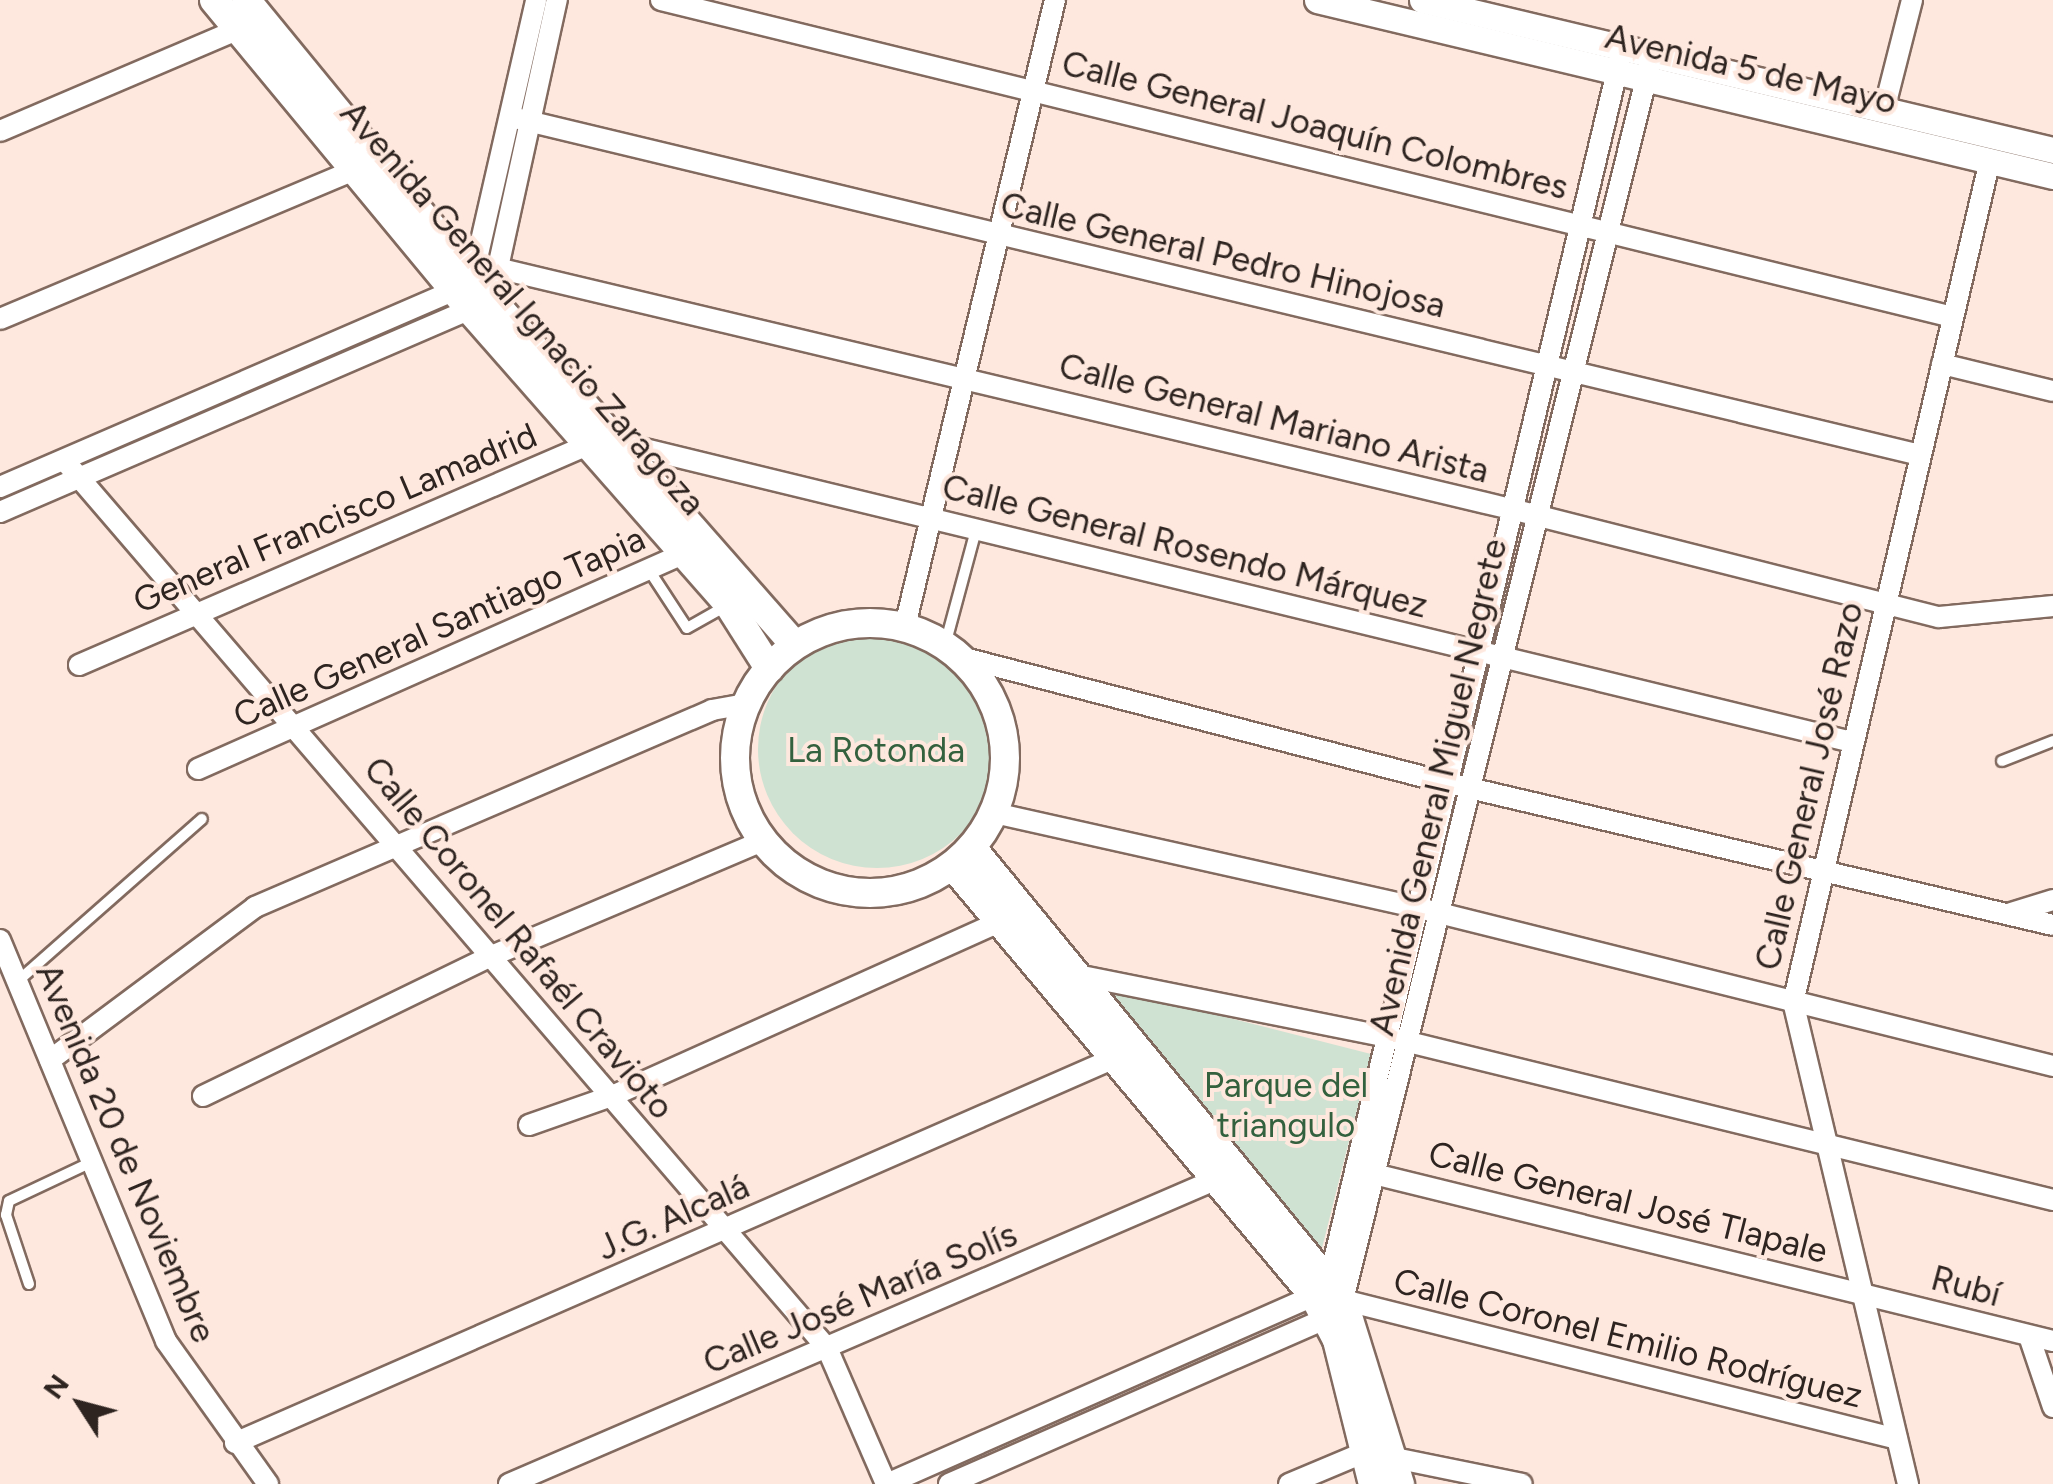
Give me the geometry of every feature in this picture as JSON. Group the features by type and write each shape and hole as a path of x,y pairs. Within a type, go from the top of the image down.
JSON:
{"main road":[{"name":"Avenida General Ignacio Zaragoza","path":"214,0 249,16 367,165 620,442 696,548 769,668"},
{"name":"Avenida General Ignacio Zaragoza","path":"478,285 590,444 794,645"},
{"path":"848,624 905,626 954,652 985,684 1003,731 1004,782 994,814 963,856 905,888 852,893 803,875 762,841 738,789 734,760 746,704 769,668 794,645 848,624"},
{"path":"963,856 1001,921 1045,974 1126,1054 1328,1299 1378,1452 1400,1484"},
{"path":"963,856 1075,973 1126,1054"},
{"path":"1373,1484 1378,1452"}],"street":[{"path":"521,120 536,0"},
{"path":"0,512 80,478 478,285 557,0"},
{"name":"Calle General Joaquín Colombres","path":"661,0 1034,88 1953,318"},
{"path":"905,626 1054,0"},
{"name":"Avenida 5 de Mayo","path":"1317,0 1486,28 1620,60 1796,104 2053,176"},
{"name":"Avenida 5 de Mayo","path":"1422,0 1486,28"},
{"path":"1884,110 1912,0"},
{"path":"0,131 249,16"},
{"name":"Avenida General Miguel Negrete","path":"1328,1299 1511,508 1620,60"},
{"name":"Avenida General Miguel Negrete","path":"1328,1299 1378,1175 1649,67"},
{"name":"Avenida 5 de Mayo","path":"1796,104 1884,110 2053,150"},
{"name":"Calle General Pedro Hinojosa","path":"521,120 1920,455"},
{"name":"Calle General José Razo","path":"1908,1484 1793,1003 1990,160"},
{"path":"0,320 367,165"},
{"path":"0,487 478,285"},
{"name":"Calle General Mariano Arista","path":"478,285 964,377 1511,508 1884,604 1961,619 2053,606"},
{"path":"1942,364 2053,391"},
{"name":"General Francisco Lamadrid","path":"78,665 590,444 620,442"},
{"name":"Calle General Rosendo Márquez","path":"620,442 1852,742"},
{"name":"Calle Coronel Rafaél Cravioto","path":"64,460 494,955 827,1348 886,1484"},
{"name":"Calle General Santiago Tapia","path":"198,770 696,548"},
{"path":"954,652 1448,783 2053,924"},
{"path":"50,1060 230,920 712,710 746,704"},
{"path":"994,814 1420,908 2053,1066"},
{"path":"203,1096 329,1030 762,841"},
{"path":"2010,914 2053,900"},
{"path":"529,1125 612,1096 1001,921"},
{"name":"Avenida 20 de Noviembre","path":"0,940 166,1341 234,1443 268,1484"},
{"path":"1045,974 1075,973 1388,1037 2053,1200"},
{"name":"J.G. Alcalá","path":"234,1443 1126,1054"},
{"name":"Calle José María Solís","path":"509,1484 1227,1175"},
{"name":"Calle General José Tlapale","path":"1378,1175 1862,1292"},
{"name":"Rubí","path":"1862,1292 2053,1342"},
{"path":"886,1484 1328,1299"},
{"path":"948,1484 1328,1299"},
{"name":"Calle Coronel Emilio Rodríguez","path":"1328,1299 1897,1438"},
{"path":"2028,1336 2053,1406"},
{"path":"1289,1484 1378,1452 1522,1484"}],"lane":[{"path":"954,652 976,528"},
{"path":"648,570 687,628 728,604"},
{"path":"2002,761 2053,741"},
{"path":"18,982 202,819"},
{"path":"29,1284 6,1215 8,1201 93,1162"}],"green space":[{"name":"La Rotonda","path":"877,630 923,639 961,665 987,703 996,749 987,795 961,833 923,859 877,868 831,859 793,833 767,795 758,749 767,703 793,665 831,639"},
{"name":"Parque del triangulo","path":"1100,993 1131,993 1371,1054 1321,1252"}]}
